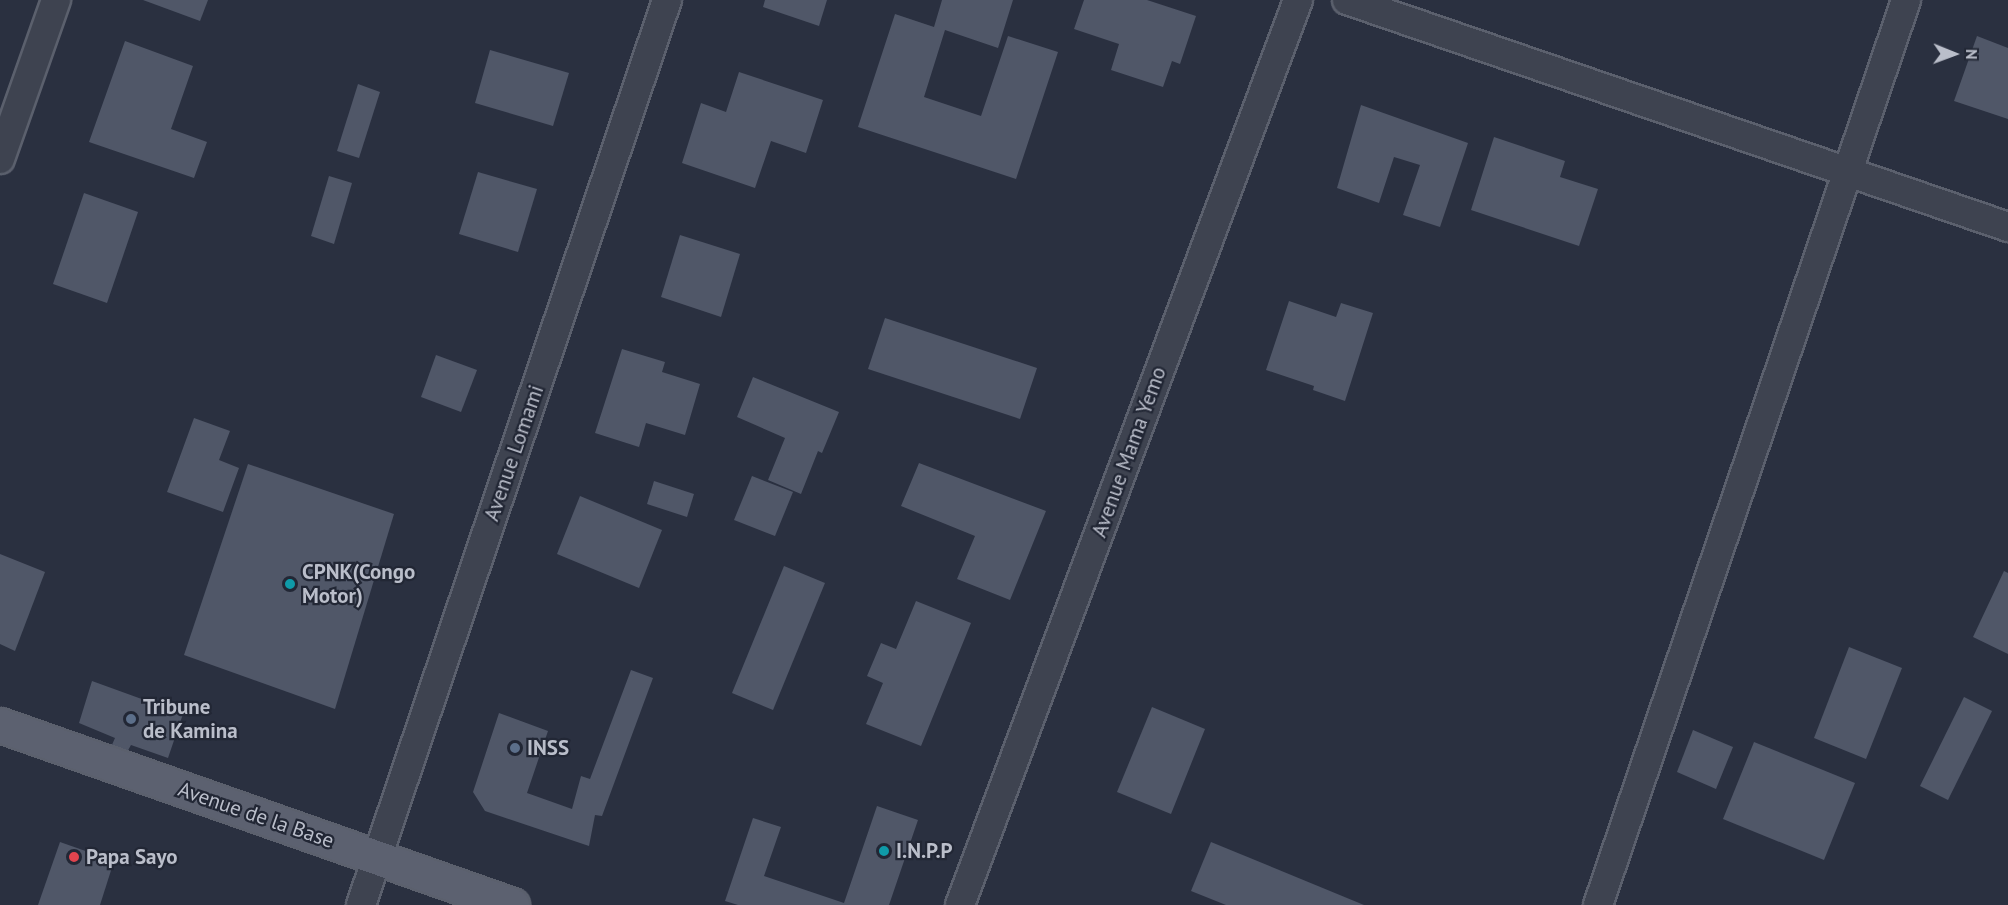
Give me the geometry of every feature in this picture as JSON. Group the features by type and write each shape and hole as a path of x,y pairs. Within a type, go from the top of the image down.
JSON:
{"main road":[{"name":"Avenue de la Base","path":"0,725 512,905"}],"street":[{"path":"0,159 56,0"},
{"name":"Avenue Lomami","path":"361,905 667,0"},
{"name":"Avenue Mama Yemo","path":"960,905 1298,0"},
{"path":"1347,0 2008,227"},
{"path":"1598,905 1846,170 1906,0"}],"building":[{"path":"143,0 208,0 200,21"},
{"path":"765,0 827,0 819,26 763,7"},
{"path":"942,0 1013,0 998,48 945,30 924,97 981,116 1008,36 1058,52 1016,179 858,127 895,14 934,27"},
{"path":"1084,0 1147,0 1196,16 1180,64 1172,61 1163,87 1111,70 1119,44 1074,29"},
{"path":"1977,36 2008,48 2008,119 1954,101"},
{"path":"125,41 193,66 171,129 207,142 194,178 89,142"},
{"path":"490,50 569,73 553,126 475,103"},
{"path":"739,72 823,100 806,153 771,141 755,188 682,163 701,103 726,112"},
{"path":"358,84 380,92 359,158 337,151"},
{"path":"1361,105 1468,143 1440,227 1403,215 1420,165 1394,157 1379,203 1337,188"},
{"path":"1494,137 1565,161 1560,177 1598,189 1579,246 1471,210"},
{"path":"478,172 537,189 518,252 459,234"},
{"path":"329,176 352,183 334,244 311,236"},
{"path":"84,193 138,212 107,303 53,284"},
{"path":"680,235 740,254 721,317 661,297"},
{"path":"1289,301 1336,317 1341,303 1373,313 1345,401 1313,390 1314,386 1266,370"},
{"path":"885,318 1037,368 1020,419 868,369"},
{"path":"622,349 665,362 662,372 700,384 685,435 646,423 639,447 595,433"},
{"path":"436,355 477,370 461,412 421,397"},
{"path":"753,377 839,412 822,453 818,451 801,494 768,480 785,438 737,417"},
{"path":"194,418 230,431 219,460 239,468 223,512 167,492"},
{"path":"919,463 1046,511 1010,600 957,579 975,536 901,506"},
{"name":"CPNK(Congo Motor)","path":"248,464 394,514 335,709 184,655"},
{"path":"752,476 793,492 775,536 734,520"},
{"path":"654,481 694,494 687,517 647,504"},
{"path":"580,496 662,530 639,588 557,554"},
{"path":"0,554 45,572 15,651 0,644"},
{"path":"784,566 825,583 773,710 732,693"},
{"path":"2004,571 2008,573 2008,654 1973,637"},
{"path":"916,601 971,623 921,746 866,724 883,683 867,676 881,643 896,649"},
{"path":"1849,647 1902,668 1866,759 1814,738"},
{"name":"INSS","path":"631,670 653,678 602,816 595,815 589,846 485,811 473,792 499,713 548,731 527,793 572,809 581,776 590,779"},
{"name":"Tribune de Kamina","path":"92,681 183,714 168,758 131,745 126,754 111,747 115,738 79,723"},
{"path":"1964,697 1992,711 1948,800 1920,786"},
{"path":"1152,707 1205,729 1171,814 1117,792"},
{"path":"1693,730 1733,747 1716,789 1677,772"},
{"path":"1754,742 1855,783 1824,860 1723,819"},
{"name":"I.N.P.P","path":"877,806 918,820 889,905 738,905 725,901 753,818 781,827 764,876 844,903"},
{"path":"60,842 114,861 100,905 38,905"},
{"path":"1211,842 1364,905 1226,905 1191,891"}],"place":[{"name":"CPNK(Congo Motor)","path":"290,584"},
{"name":"Tribune de Kamina","path":"131,719"},
{"name":"INSS","path":"515,748"},
{"name":"I.N.P.P","path":"884,851"},
{"name":"Papa Sayo","path":"74,857"}]}
